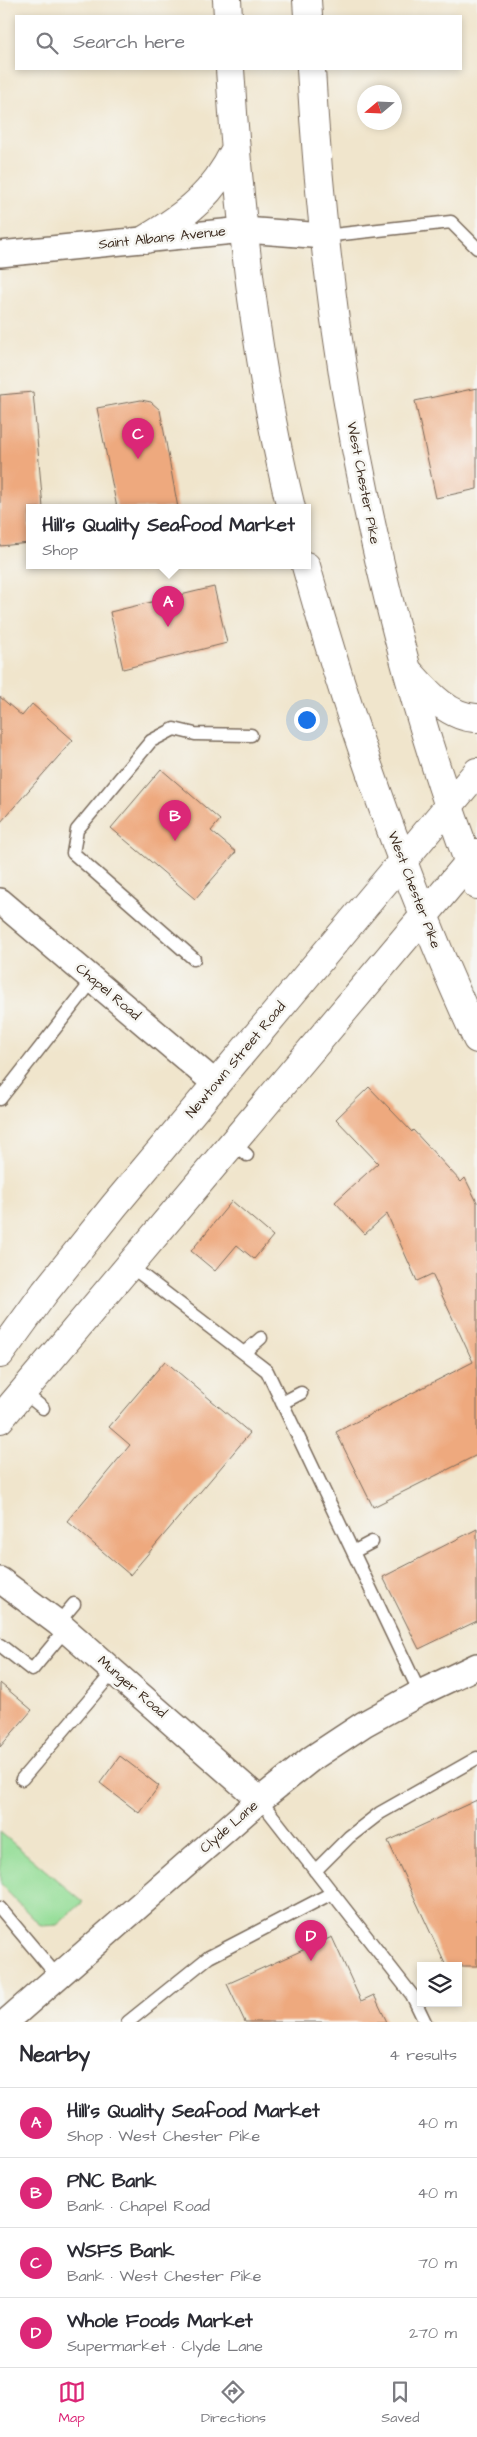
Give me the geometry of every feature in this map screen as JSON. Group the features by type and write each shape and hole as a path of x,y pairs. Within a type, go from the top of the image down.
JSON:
{"main road":[{"path":"227,0 228,15"},
{"path":"307,0 308,15"},
{"path":"230,70 235,150 244,230 266,383 290,504"},
{"name":"West Chester Pike","path":"311,70 324,236 331,297 357,456 378,554 407,670 449,805 474,867"},
{"path":"146,240 177,221 206,195 226,168 235,150"},
{"name":"West Chester Pike","path":"307,569 346,702 402,861 477,1039"},
{"path":"407,670 440,703 457,714 477,718"},
{"name":"Newtown Street Road","path":"0,1354 45,1292 477,772"},
{"path":"0,1419 32,1399 129,1265 240,1149 424,915 474,867"}],"street":[{"name":"Saint Albans Avenue","path":"0,254 244,230 324,236"},
{"name":"Chapel Road","path":"0,901 216,1084"},
{"name":"Munger Road","path":"0,1580 66,1619 114,1671 260,1800"},
{"name":"Clyde Lane","path":"6,2022 260,1800 311,1759 364,1724 420,1693 477,1666"}],"lane":[{"path":"324,236 451,222 477,248"},
{"path":"194,959 73,853 76,830 150,740 174,729 196,734 251,735"},
{"path":"0,1098 93,980"},
{"path":"129,1265 267,1371 420,1693"},
{"path":"244,1353 261,1338"},
{"path":"282,1403 302,1393"},
{"path":"353,1552 372,1542"},
{"path":"0,1644 32,1670 66,1619"},
{"path":"22,1779 114,1671"},
{"path":"315,1871 350,1837 380,1813 477,1758"},
{"path":"260,1800 412,1995 425,2022"},
{"path":"128,2022 209,1957 332,1893"},
{"path":"0,1908 58,1977"}],"green space":[{"path":"0,1832 83,1902 57,1925 41,1926 0,1884"}],"building":[{"path":"477,388 477,489 436,498 415,401"},
{"path":"33,392 43,504 26,504 26,543 0,546 0,395"},
{"path":"141,400 151,402 160,410 177,504 116,504 97,408"},
{"path":"214,587 227,643 123,669 110,612"},
{"path":"0,697 22,716 32,704 73,740 0,823"},
{"path":"161,769 220,820 211,831 236,852 195,899 111,828"},
{"path":"369,1087 412,1132 413,1130 461,1182 465,1178 477,1202 477,1455 373,1507 336,1432 473,1362 432,1274 417,1281 387,1214 365,1234 335,1202 378,1163 336,1119"},
{"path":"232,1201 273,1236 254,1259 237,1245 215,1271 191,1251"},
{"path":"165,1361 250,1433 130,1575 67,1521 130,1445 109,1427"},
{"path":"477,1529 477,1621 419,1649 383,1577"},
{"path":"0,1683 32,1710 0,1747"},
{"path":"120,1756 159,1786 139,1813 100,1783"},
{"path":"477,1800 477,1966 462,1966 462,1962 444,1962 388,1841"},
{"path":"332,1937 361,2001 374,1995 387,2022 245,2022 227,1984"}],"place":[{"name":"WSFS Bank","path":"138,459"},
{"name":"Hill's Quality Seafood Market","path":"168,627"},
{"name":"PNC Bank","path":"175,841"},
{"name":"Whole Foods Market","path":"311,1961"}]}
